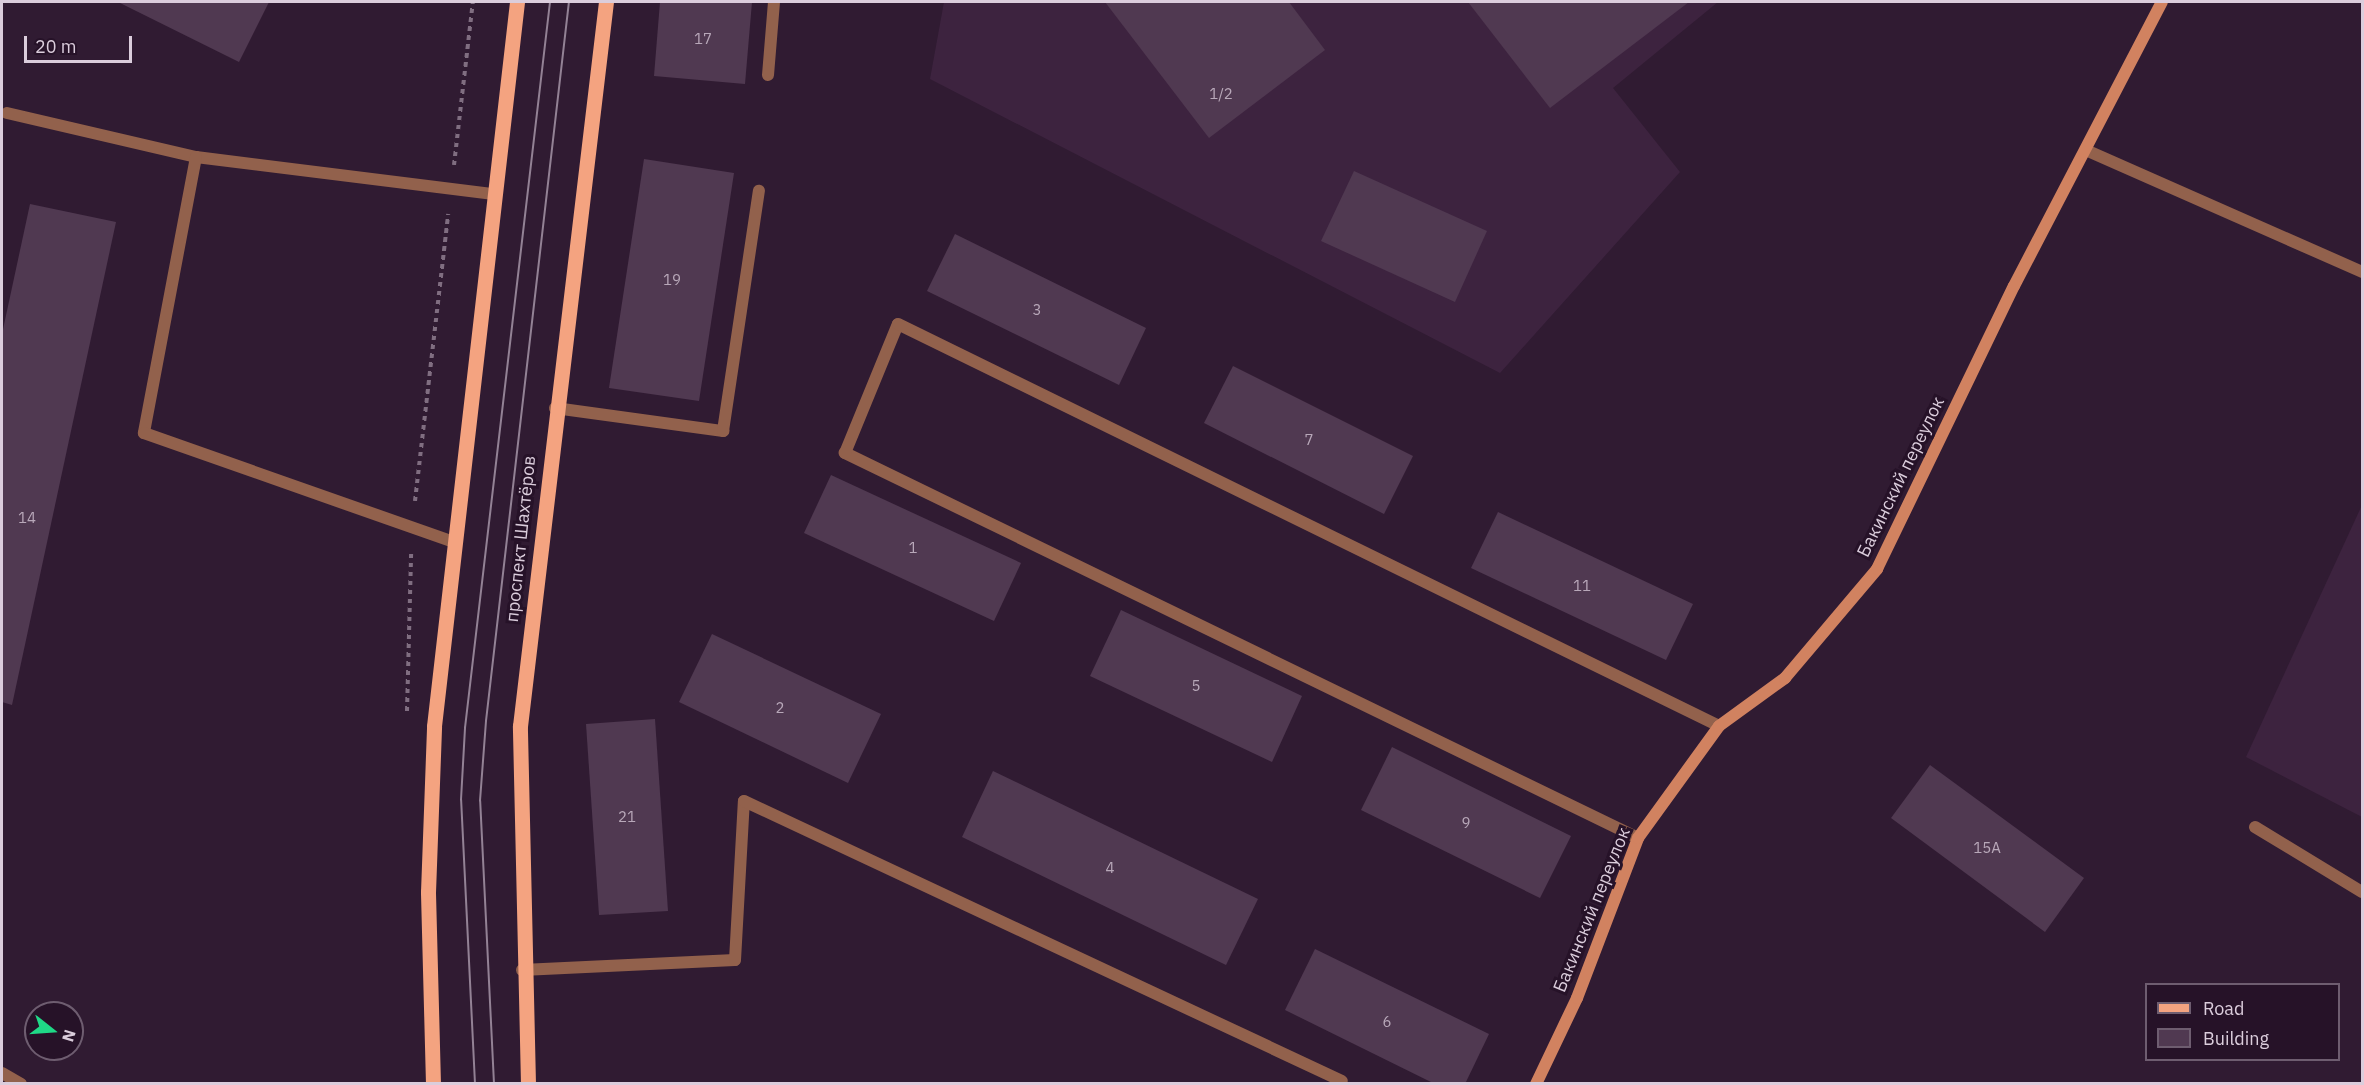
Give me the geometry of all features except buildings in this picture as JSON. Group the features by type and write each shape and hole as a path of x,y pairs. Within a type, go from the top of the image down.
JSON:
{"main road":[{"path":"433,1083 428,892 434,726 451,541 517,2"},
{"name":"проспект Шахтёров","path":"528,1083 522,970 520,726 555,408 606,2"}],"street":[{"name":"Бакинский переулок","path":"1536,1083 1577,998 1638,838 1719,726 1785,678 1877,569 2014,286 2088,151 2162,2"}],"lane":[{"path":"768,75 774,2"},
{"path":"7,113 196,158 494,194"},
{"path":"2088,151 2362,272"},
{"path":"196,158 144,433 451,541"},
{"path":"555,408 723,431 759,191"},
{"path":"1638,838 845,453 898,324 1719,726"},
{"path":"522,970 735,960 744,801 1343,1083"},
{"path":"2254,826 2362,892"},
{"path":"2,1074 21,1083"}],"shaded area":[{"path":"944,2 1718,2 1613,88 1680,172 1500,373 930,79"},
{"path":"2362,505 2362,817 2246,757"}],"tram line":[{"path":"475,1084 461,800 465,728 550,2"},
{"path":"494,1084 480,801 486,721 569,2"}]}
